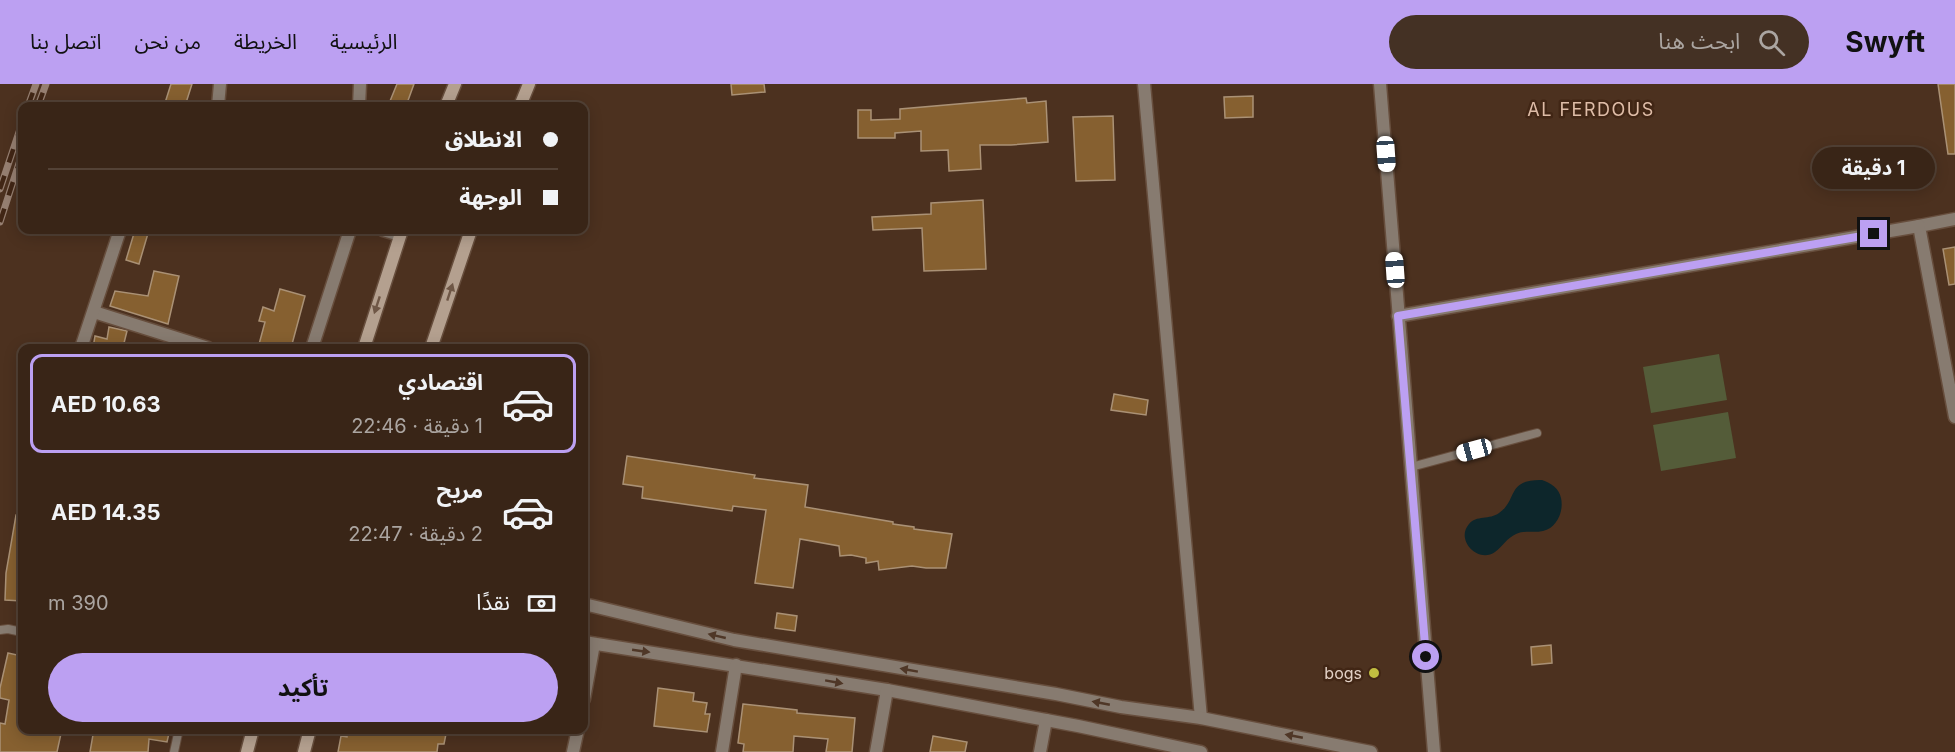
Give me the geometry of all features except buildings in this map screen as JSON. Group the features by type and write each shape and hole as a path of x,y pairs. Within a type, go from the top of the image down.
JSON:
{"street":[{"path":"217,102 220,84"},
{"path":"359,102 360,84"},
{"path":"448,102 455,84"},
{"path":"522,102 529,84"},
{"path":"1144,84 1201,718"},
{"path":"1380,84 1434,752"},
{"path":"1398,316 1955,219"},
{"path":"1919,226 1955,417"},
{"path":"82,344 119,234"},
{"path":"313,344 349,234"},
{"path":"365,344 400,234"},
{"path":"433,344 470,234"},
{"path":"94,312 195,344"},
{"path":"588,605 734,640 1121,707 1201,718 1371,752"},
{"path":"589,643 887,690 1201,752"},
{"path":"722,752 736,665"},
{"path":"876,752 887,690"},
{"path":"1040,752 1046,720"},
{"path":"247,752 252,734"},
{"path":"304,752 309,734"},
{"path":"573,752 577,734"}],"lane":[{"path":"1411,467 1537,433"},
{"path":"0,630 18,631"},
{"path":"174,752 178,734"}],"green space":[{"path":"1719,354 1727,400 1651,413 1643,367"},
{"path":"1728,412 1736,458 1661,471 1653,425"}],"water":[{"path":"1542,480 1554,486 1561,498 1560,513 1556,523 1543,531 1516,534 1495,552 1488,555 1476,553 1470,548 1465,537 1465,530 1472,521 1499,513 1505,508 1514,491 1523,483"}],"railway":[{"path":"29,102 36,84"},
{"path":"39,102 46,84"},
{"path":"0,189 18,135"},
{"path":"0,222 18,166"}],"place":[{"name":"bogs","path":"1374,673"}],"district":[{"name":"AL FERDOUS","path":"1591,110"}],"route":[{"path":"1426,657 1398,316 1874,234"}]}
